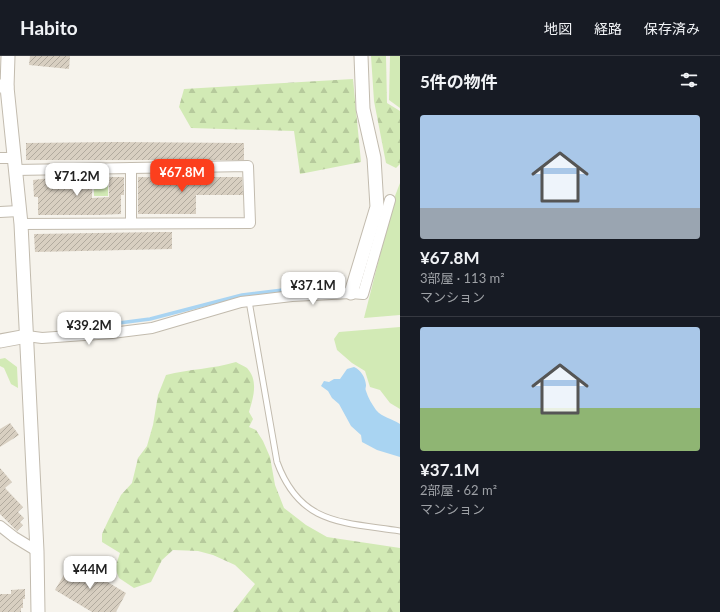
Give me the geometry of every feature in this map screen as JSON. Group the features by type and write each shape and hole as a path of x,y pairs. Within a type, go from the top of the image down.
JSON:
{"street":[{"path":"8,56 3,87 20,218 37,551 38,612"},
{"path":"351,293 377,207 374,158 363,109 361,56"},
{"path":"0,158 14,164 131,168 248,166 250,223 131,223 20,218 0,212"},
{"path":"131,168 131,223"},
{"path":"0,341 27,336 42,338 112,333 152,328 241,302 292,296 351,293 364,294 390,200"},
{"path":"0,526 14,537 37,551"}],"lane":[{"path":"249,301 277,462 282,476 290,490 301,502 312,510 335,521 400,531"}],"green space":[{"path":"371,56 386,56 387,103 400,111 400,164 396,168 386,163 374,101"},
{"path":"390,56 400,56 400,108 389,100"},
{"path":"353,79 361,162 300,174 294,131 191,128 179,107 184,89"},
{"path":"94,175 108,175 108,196 94,196"},
{"path":"400,183 400,315 364,318 395,196"},
{"path":"400,327 400,409 390,403 380,390 370,387 365,371 352,363 337,350 334,339 339,332"},
{"path":"5,358 17,367 18,388 11,384 4,368 0,366 0,359"},
{"path":"236,362 247,368 253,378 254,390 249,412 253,419 249,427 256,430 270,457 275,485 284,508 306,525 327,537 400,548 400,612 233,612 255,584 235,565 213,555 198,551 173,550 162,560 151,582 134,588 119,578 115,568 120,553 102,542 102,534 121,495 132,483 138,458 147,446 153,425 158,395 166,375"}],"water":[{"path":"354,367 361,372 364,377 367,394 376,410 381,415 400,424 400,457 377,450 362,442 361,435 351,426 339,404 332,398 328,391 321,386 324,381 329,382 334,379 340,379 347,369"}],"building":[{"path":"30,56 70,56 69,69 29,65"},
{"path":"26,143 244,143 244,160 26,160"},
{"path":"195,173 210,173 210,177 242,177 243,195 196,195 196,214 138,214 138,177 195,178"},
{"path":"109,177 124,177 124,195 121,195 121,214 38,215 38,197 34,197 33,180 51,178 92,178 92,198 109,197"},
{"path":"172,232 172,249 35,252 34,234"},
{"path":"10,423 19,435 0,447 0,429"},
{"path":"0,468 12,482 5,488 23,507 18,512 24,518 20,522 23,525 17,531 0,514"},
{"path":"72,561 126,593 116,612 92,612 55,590"},
{"path":"25,589 25,599 23,599 23,608 21,608 21,612 0,612 0,594 11,594 11,590"}],"waterway":[{"path":"111,324 150,319 242,295 340,283"}]}
